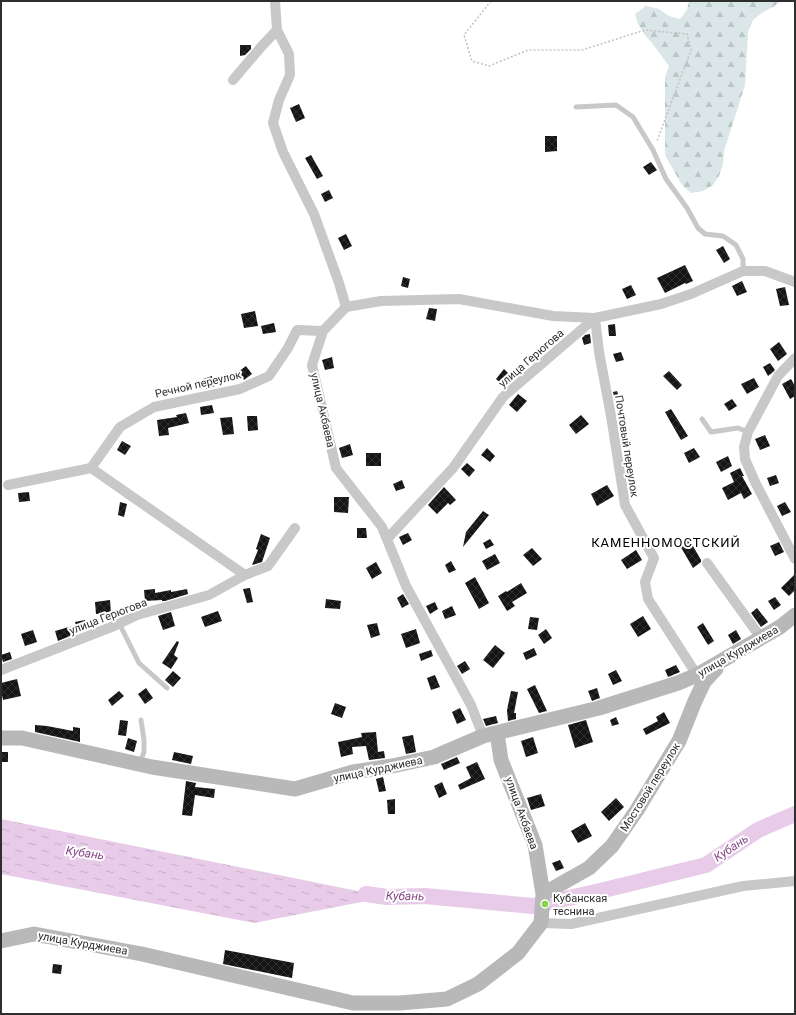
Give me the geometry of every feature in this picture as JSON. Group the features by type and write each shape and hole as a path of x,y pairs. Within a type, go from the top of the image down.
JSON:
{"street":[{"path":"275,1 277,30 289,54 290,75 278,100 273,123 283,152 314,214 346,307 381,301 459,299 553,316 595,318"},
{"path":"232,80 277,30"},
{"path":"743,271 765,271 795,282"},
{"name":"улица Герюгова","path":"387,538 453,468 503,397 595,318 661,304 691,294 743,271"},
{"name":"улица Акбаева","path":"346,307 323,331 312,365 336,468 382,527 406,586 471,705 490,735 502,760 535,845 543,894 541,922"},
{"name":"Почтовый переулок","path":"595,318 599,352 625,505 654,558 645,582 648,599 697,675"},
{"name":"Речной переулок","path":"91,468 120,428 154,407 240,389 269,376 288,348 297,330 323,331"},
{"path":"795,358 778,376 748,432 744,447 745,459 756,484 795,558"},
{"path":"8,485 91,468 245,575"},
{"name":"улица Герюгова","path":"1,670 119,624 137,615 209,595 245,575 268,566 295,528"},
{"path":"707,563 761,638"},
{"name":"улица Курджиева","path":"678,683 697,675 780,627 795,615"},
{"name":"Мостовой переулок","path":"543,894 589,868 612,846 637,810 679,741 704,682 728,657"},
{"name":"улица Курджиева","path":"1,738 22,738 152,767 295,789 353,772 392,766 434,757 490,735 599,708 685,681 693,689 695,701"},
{"path":"541,922 571,924 742,886 795,881"},
{"name":"улица Курджиева","path":"1,941 34,934 142,954 353,1003 400,1003 447,999 478,984 518,953 541,922"}],"lane":[{"path":"576,107 616,105 633,117 653,150 666,179 687,208 698,228 705,234 724,236 736,245 743,259 743,271"},
{"path":"702,419 711,432 738,428 748,432"},
{"path":"119,624 139,664 167,688"},
{"path":"139,764 144,752 141,720"}],"path":[{"path":"490,1 464,35 472,61 489,66 528,50 582,50 645,30 687,34 691,50 653,150"}],"green space":[{"path":"689,1 781,1 753,20 748,32 745,85 724,151 723,164 719,176 713,185 703,191 691,193 682,185 665,155 665,77 669,66 644,34 638,24 635,14 646,6 659,9 669,16 680,19 687,10"}],"water":[{"path":"1,819 387,897 254,923 1,874"}],"building":[{"path":"240,45 251,45 251,49 245,55 240,56"},
{"path":"299,104 305,118 296,122 290,108"},
{"path":"545,136 557,136 557,151 545,152"},
{"path":"311,155 323,176 317,179 305,158"},
{"path":"651,162 657,170 649,175 643,167"},
{"path":"329,190 333,198 325,202 321,194"},
{"path":"346,234 352,246 344,250 338,238"},
{"path":"723,246 730,259 724,263 716,250"},
{"path":"685,265 693,281 686,284 685,283 665,293 657,278"},
{"path":"403,277 410,279 408,288 401,286"},
{"path":"742,281 747,292 737,296 732,286"},
{"path":"631,285 636,295 627,299 622,289"},
{"path":"785,287 789,305 780,306 776,289"},
{"path":"429,308 437,309 435,321 426,319"},
{"path":"255,311 258,326 244,328 241,314"},
{"path":"274,323 276,332 263,334 261,326"},
{"path":"615,324 616,336 609,336 608,325"},
{"path":"590,334 591,343 584,345 582,338 585,335"},
{"path":"779,342 787,354 778,361 770,349"},
{"path":"621,352 624,360 616,362 613,354"},
{"path":"332,357 334,368 325,370 322,360"},
{"path":"770,363 775,370 768,376 763,367"},
{"path":"246,366 252,374 244,380 238,372"},
{"path":"504,369 514,379 505,387 496,379"},
{"path":"669,371 682,385 677,390 663,376"},
{"path":"212,376 215,386 206,389 203,379"},
{"path":"754,378 759,387 747,394 741,384"},
{"path":"791,379 795,386 795,396 790,399 782,384"},
{"path":"617,391 621,403 616,405 613,392"},
{"path":"518,394 527,401 517,412 509,405"},
{"path":"732,399 737,406 729,411 724,404"},
{"path":"212,405 214,413 201,415 200,407"},
{"path":"671,409 688,436 681,440 665,412"},
{"path":"186,413 189,423 168,428 169,435 159,436 157,420 177,417 176,415"},
{"path":"581,415 589,424 576,434 569,425"},
{"path":"247,416 257,416 258,430 248,431"},
{"path":"232,417 234,434 223,435 220,418"},
{"path":"765,435 770,446 760,450 755,439"},
{"path":"122,441 131,446 125,455 117,450"},
{"path":"350,444 353,455 342,458 339,448"},
{"path":"487,448 495,456 490,462 481,455"},
{"path":"694,448 700,457 689,463 684,453"},
{"path":"366,453 381,453 381,466 366,466"},
{"path":"728,456 732,466 721,472 716,462"},
{"path":"467,463 475,470 469,477 461,469"},
{"path":"740,468 744,476 742,476 752,494 744,499 741,493 728,500 722,488 734,482 730,473"},
{"path":"776,475 779,483 770,486 767,478"},
{"path":"402,480 405,488 396,491 393,484"},
{"path":"607,485 614,496 597,506 591,494"},
{"path":"444,487 456,500 450,505 448,503 437,514 428,505"},
{"path":"29,492 30,501 19,502 18,493"},
{"path":"334,497 349,497 348,513 334,512"},
{"path":"120,502 127,504 124,517 118,515"},
{"path":"785,502 791,512 782,516 777,506"},
{"path":"483,511 489,515 463,547 466,532"},
{"path":"357,528 366,528 367,538 357,538"},
{"path":"408,533 412,540 403,545 399,537"},
{"path":"261,534 270,538 262,562 252,565 258,550 256,549"},
{"path":"490,539 494,545 486,549 483,543"},
{"path":"689,539 701,560 701,562 693,568 679,544"},
{"path":"779,542 784,552 775,556 770,546"},
{"path":"532,548 542,559 533,566 523,555"},
{"path":"636,550 642,560 627,569 621,560"},
{"path":"495,554 500,563 487,570 482,561"},
{"path":"451,561 456,570 449,573 445,565"},
{"path":"376,562 382,573 372,579 366,568"},
{"path":"795,574 795,590 789,596 781,588"},
{"path":"475,577 489,603 479,609 465,583"},
{"path":"521,583 527,593 512,602 515,606 507,611 498,596"},
{"path":"250,588 253,602 247,603 243,589"},
{"path":"155,589 155,593 187,589 188,594 165,601 145,601 144,590"},
{"path":"403,594 409,604 402,608 397,598"},
{"path":"775,597 781,605 774,610 768,601"},
{"path":"326,599 341,601 340,609 325,608"},
{"path":"110,600 111,613 96,614 95,602"},
{"path":"435,602 438,609 430,614 426,606"},
{"path":"452,606 456,615 445,619 442,611"},
{"path":"757,608 768,622 761,627 751,613"},
{"path":"218,611 222,621 205,627 201,617"},
{"path":"171,612 175,626 163,630 158,616"},
{"path":"643,616 651,629 638,637 630,624"},
{"path":"530,617 539,618 537,630 528,629"},
{"path":"85,620 87,629 58,641 55,631 76,625 75,622"},
{"path":"377,623 380,635 371,638 367,625"},
{"path":"703,623 714,641 708,645 697,627"},
{"path":"416,629 420,643 406,648 401,634"},
{"path":"546,629 552,638 544,644 538,635"},
{"path":"33,630 37,642 25,646 21,634"},
{"path":"736,630 741,639 733,644 728,635"},
{"path":"177,641 179,642 174,655 178,658 171,669 162,663"},
{"path":"495,645 505,653 493,668 483,660"},
{"path":"534,648 537,655 526,660 523,653"},
{"path":"431,650 433,656 421,661 419,654"},
{"path":"10,652 12,659 3,662 1,655"},
{"path":"465,661 470,669 462,674 457,666"},
{"path":"676,665 680,672 668,677 665,670"},
{"path":"616,670 622,681 613,685 608,674"},
{"path":"173,671 181,678 173,687 165,680"},
{"path":"435,675 440,687 431,690 427,678"},
{"path":"17,679 21,696 3,700 1,683"},
{"path":"535,685 547,711 539,713 527,689"},
{"path":"146,688 153,698 145,704 138,694"},
{"path":"597,688 600,698 592,701 588,691"},
{"path":"119,691 124,696 112,706 108,700"},
{"path":"511,691 518,692 514,713 516,713 516,719 508,721 507,710"},
{"path":"335,703 346,707 342,718 331,714"},
{"path":"460,708 466,720 457,724 452,712"},
{"path":"664,712 670,723 646,735 643,729 658,721 656,717"},
{"path":"496,716 498,723 486,726 483,719"},
{"path":"616,717 619,724 612,726 610,720"},
{"path":"120,720 128,721 126,736 118,735"},
{"path":"586,720 593,742 575,748 568,725"},
{"path":"35,725 73,731 73,727 80,728 80,742 35,732"},
{"path":"376,732 378,752 384,751 385,758 369,760 366,746 352,747 353,754 341,757 338,742 362,737 361,733"},
{"path":"413,735 416,752 406,754 402,737"},
{"path":"533,737 538,753 526,757 521,741"},
{"path":"128,738 137,741 134,752 125,749"},
{"path":"1,752 8,752 8,762 1,762"},
{"path":"174,752 193,756 191,764 172,760"},
{"path":"457,757 460,763 444,770 441,764"},
{"path":"477,762 485,779 460,790 458,785 471,778 466,767"},
{"path":"383,777 386,791 379,792 376,779"},
{"path":"186,781 196,783 195,787 215,789 214,798 195,795 192,816 182,815"},
{"path":"442,782 447,794 439,798 434,786"},
{"path":"541,794 545,806 531,810 527,798"},
{"path":"616,798 624,807 609,821 601,812"},
{"path":"395,799 395,814 388,814 387,800"},
{"path":"585,823 592,836 578,843 571,831"},
{"path":"560,860 564,868 556,871 552,863"},
{"path":"225,950 294,963 292,978 223,964"},
{"path":"53,964 62,965 61,974 52,973"}],"waterway":[{"name":"Кубань","path":"366,894 387,897 425,896 533,906 706,865 758,830 795,814"}],"place":[{"name":"Кубанская теснина","path":"545,904"}],"district":[{"name":"КАМЕННОМОСТСКИЙ","path":"666,542"}]}
